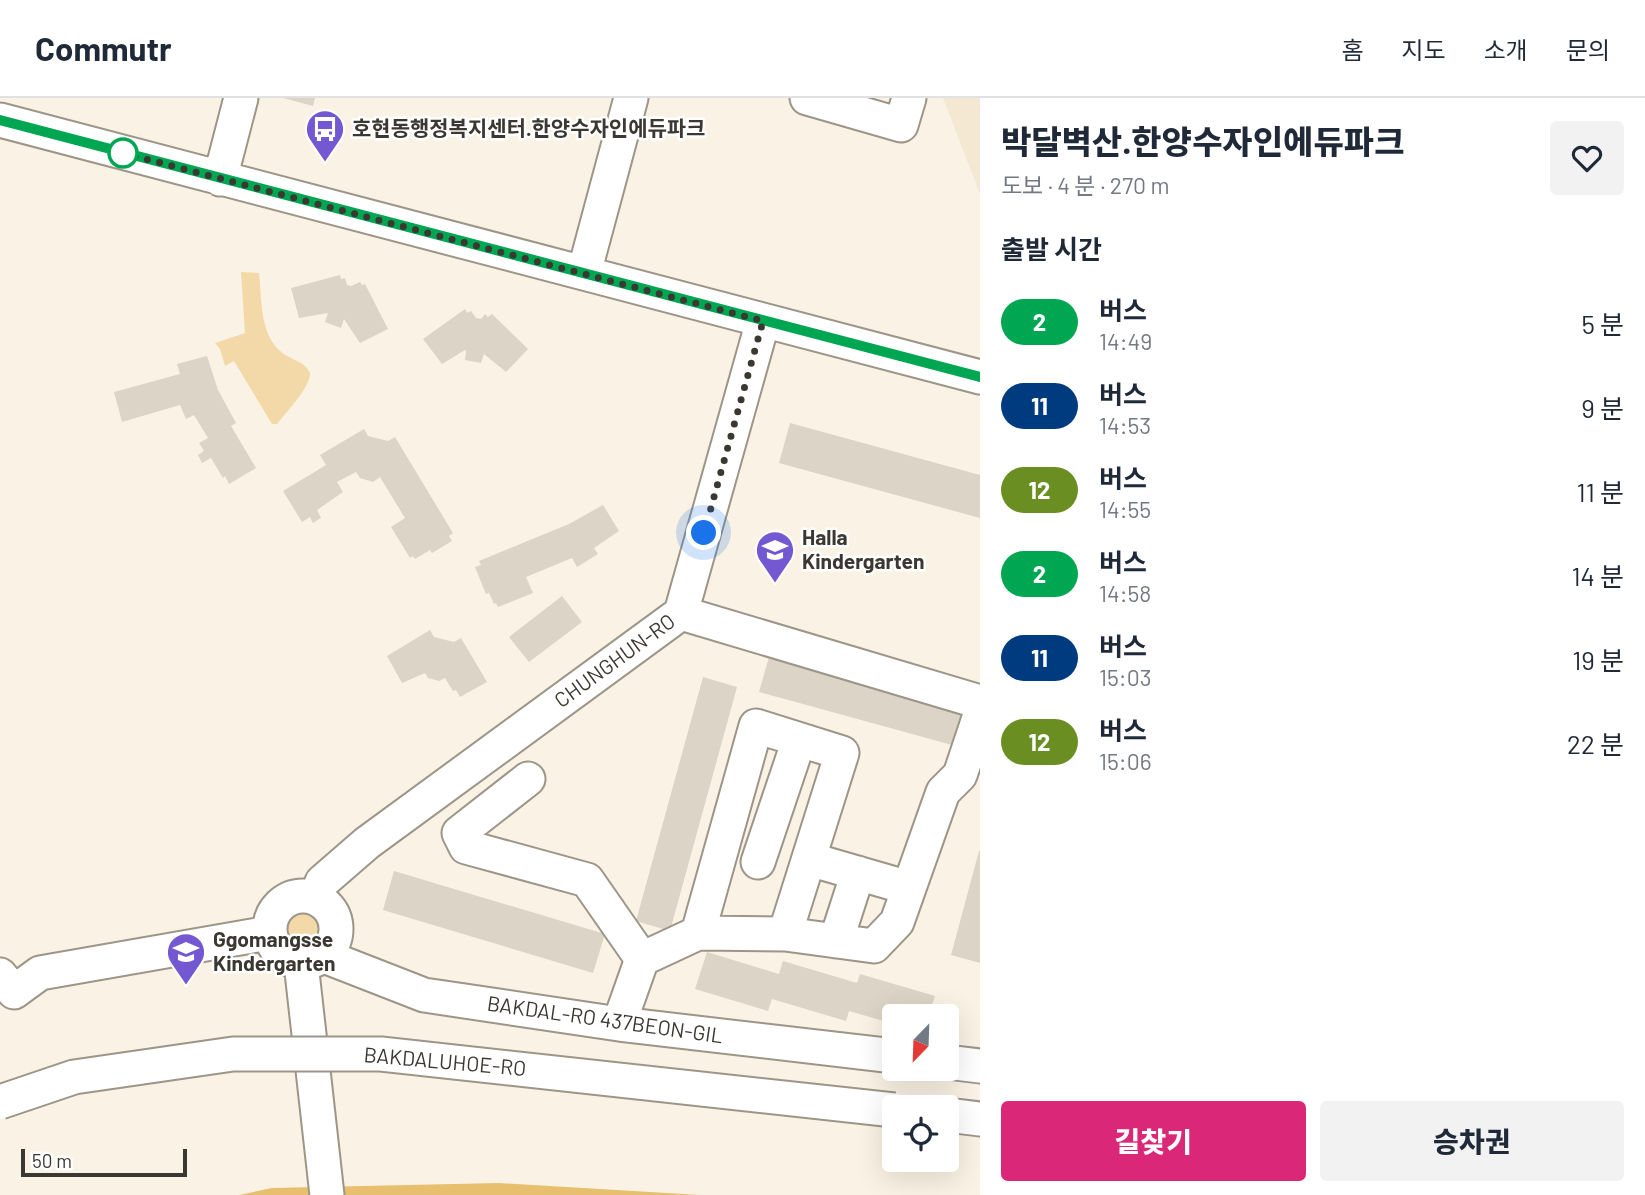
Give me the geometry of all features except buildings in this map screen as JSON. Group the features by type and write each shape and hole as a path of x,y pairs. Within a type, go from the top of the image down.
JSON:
{"street":[{"path":"220,179 240,98"},
{"path":"584,273 631,98"},
{"path":"807,98 901,125 909,98"},
{"path":"0,120 980,377"},
{"name":"CHUNGHUN-RO","path":"316,898 322,883 367,843 681,613 763,321"},
{"path":"681,613 980,702"},
{"path":"619,1024 642,959 698,933 785,934 874,946 897,922 943,792 960,775 980,715"},
{"path":"698,933 756,726 842,753 785,934"},
{"path":"758,862 799,740"},
{"path":"528,779 459,833 466,847 587,880 642,959"},
{"path":"808,859 909,888"},
{"path":"836,941 858,873"},
{"path":"304,895 316,898 326,904 333,914 336,936 331,947 312,959 290,960 273,944 270,922 274,911 282,902 293,897 304,895"},
{"path":"5,991 40,974 270,933"},
{"path":"312,959 307,1006 327,1195"},
{"name":"BAKDAL-RO 437BEON-GIL","path":"312,959 424,995 619,1024 882,1055"},
{"name":"BAKDALUHOE-RO","path":"0,1102 74,1077 233,1054 382,1054 882,1109"},
{"path":"959,1063 980,1066"},
{"path":"959,1116 980,1119"}],"shaded area":[{"path":"943,98 980,98 980,194"},
{"path":"241,272 259,273 263,317 270,338 284,354 302,364 310,373 302,392 277,424 272,424 234,361 225,366 220,349 215,343 245,333"},
{"path":"303,911 316,916 321,929 316,942 303,947 290,942 285,929 290,916"},
{"path":"499,1183 700,1195 239,1195 272,1188"}],"bus line":[{"name":"2","path":"0,120 980,377"}],"place":[{"name":"호현동행정복지센터.한양수자인에듀파크","path":"325,163"},
{"name":"Halla Kindergarten","path":"775,584"},
{"name":"Ggomangsse Kindergarten","path":"186,986"}],"route":[{"path":"123,153 763,321 704,533"}]}
